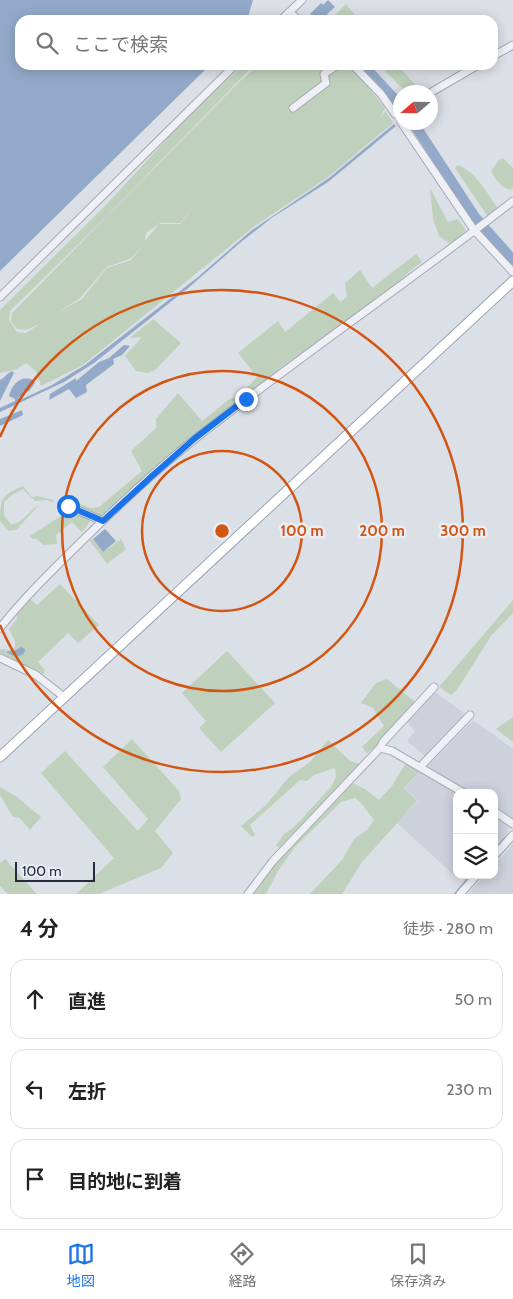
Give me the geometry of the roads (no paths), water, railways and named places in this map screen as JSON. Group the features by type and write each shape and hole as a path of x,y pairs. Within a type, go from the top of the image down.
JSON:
{"main road":[{"path":"0,757 513,281"}],"street":[{"path":"286,15 302,0"},
{"path":"289,12 293,15"},
{"path":"498,53 513,45"},
{"path":"0,297 230,70"},
{"path":"292,108 326,83 324,74 330,70"},
{"path":"358,70 393,107"},
{"path":"438,88 469,70"},
{"path":"407,130 513,272"},
{"path":"0,628 22,600 103,521 194,439 513,201"},
{"path":"68,506 103,521"},
{"path":"0,658 36,675 64,698"},
{"path":"248,894 273,861 380,748 383,742 434,687"},
{"path":"420,767 470,715"},
{"path":"380,748 392,751 457,789"},
{"path":"498,814 513,824"},
{"path":"498,852 513,835"},
{"path":"460,894 473,879"}],"water":[{"path":"0,0 253,0 248,15 15,15 15,70 205,70 0,271"},
{"path":"328,0 335,7 328,15 310,14 321,3 323,5"},
{"path":"393,125 393,128 328,182 273,217 94,363 64,382 0,412 0,408 15,401 15,399 9,396 15,384 25,379 33,380 35,383 29,391 18,398 20,400 52,385 85,365 198,277 252,230 329,178"},
{"path":"124,345 130,346 122,355 113,359 114,364 86,385 87,392 76,398 69,389 49,400 50,394 76,378 76,381"},
{"path":"12,371 14,373 0,401 0,380"},
{"path":"22,410 23,415 0,426 0,419"},
{"path":"105,529 116,541 103,552 93,539"},
{"path":"21,647 25,649 24,652 16,657 6,652 16,650"}],"waterway":[{"path":"368,70 393,97"},
{"path":"418,130 475,217 513,260"},
{"path":"498,846 505,838"},
{"path":"455,894 468,879"}]}
